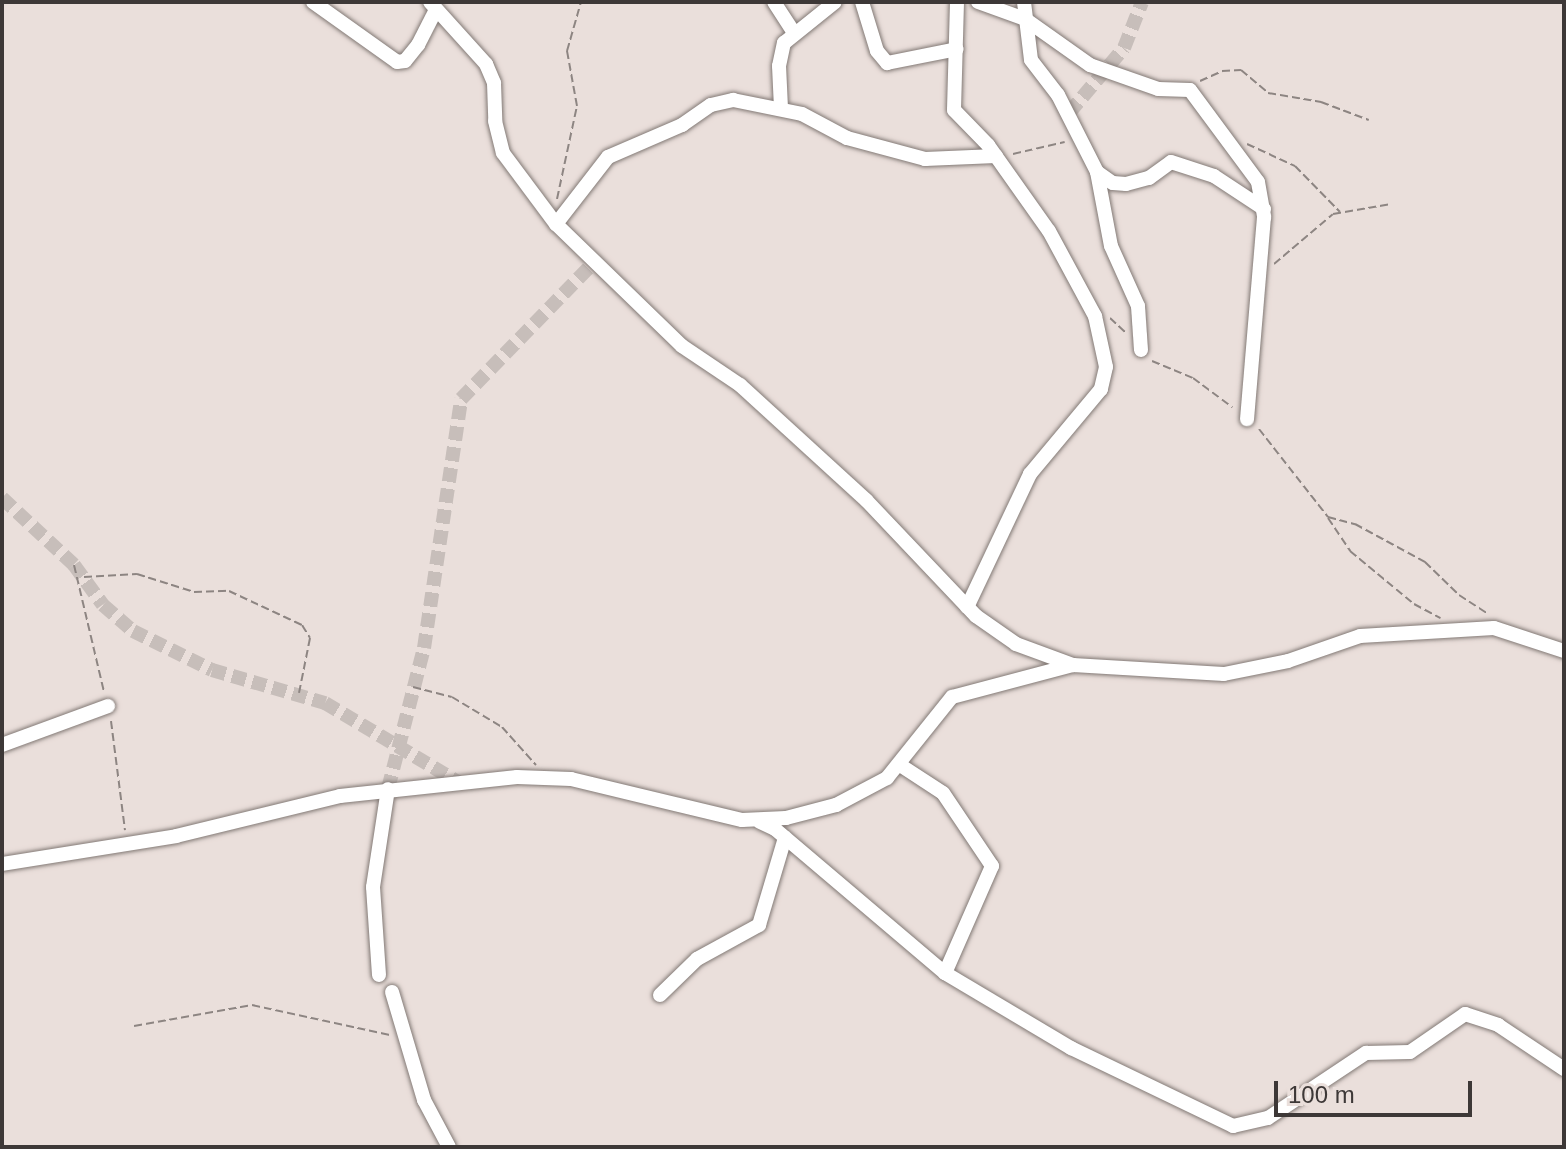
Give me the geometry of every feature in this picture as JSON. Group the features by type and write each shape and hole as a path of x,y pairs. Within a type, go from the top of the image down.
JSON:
{"street":[{"path":"313,2 397,62 405,61 418,45 433,6 486,64 494,83 495,121 503,153 558,222 682,346 740,385 866,500 967,607 1016,644 1073,665 1224,674 1288,661 1360,636 1503,628 1564,651"},
{"path":"774,2 793,31"},
{"path":"781,108 779,66 793,31 835,2"},
{"path":"862,2 877,51 887,63 957,49"},
{"path":"957,2 954,110 996,156 1049,231 1091,308 1106,367 1101,389 1030,474 967,607"},
{"path":"978,2 1025,19 1078,60 1158,89 1190,90 1258,182 1264,209 1247,419"},
{"path":"1024,2 1031,60 1081,136 1097,172 1111,246 1138,306 1141,350"},
{"path":"558,222 597,168 627,146 682,125 711,105 733,100 781,108 847,138 925,159 996,156"},
{"path":"1097,172 1113,183 1126,184 1149,178 1171,162 1214,176 1264,209"},
{"path":"756,821 836,805 878,785 900,765 947,700 1073,665"},
{"path":"2,745 108,706"},
{"path":"900,765 943,793 992,866 945,973"},
{"path":"2,864 127,846 388,789 548,777 756,821 785,838 945,973 1071,1048 1197,1113 1236,1127 1258,1123 1314,1092 1366,1053 1410,1052 1465,1014 1498,1025 1564,1069"},
{"path":"379,975 373,887 388,789"},
{"path":"660,995 697,959 759,925 785,838"},
{"path":"392,992 431,1118 449,1147"}],"path":[{"path":"558,222 557,197 578,93 567,51 581,2"},
{"path":"1190,90 1211,75 1241,70 1268,93 1321,102 1369,120"},
{"path":"996,156 1081,136"},
{"path":"1227,137 1295,166 1340,212"},
{"path":"1258,284 1288,249 1340,212 1391,204"},
{"path":"1105,313 1162,367 1193,378 1247,419 1328,517 1333,533 1372,571 1459,632"},
{"path":"1328,517 1355,524 1425,562 1503,628"},
{"path":"84,577 137,574 194,592 229,591 302,625 310,638 299,693"},
{"path":"413,687 452,697 502,727 548,777"},
{"path":"134,1026 252,1005 289,1009 363,1032 403,1035"}],"tunnel":[{"path":"1069,113 1124,48 1142,2"},
{"path":"388,789 424,648 461,399 595,261"},
{"path":"2,498 74,565 103,605 133,631 212,670 325,703 460,783"}]}
